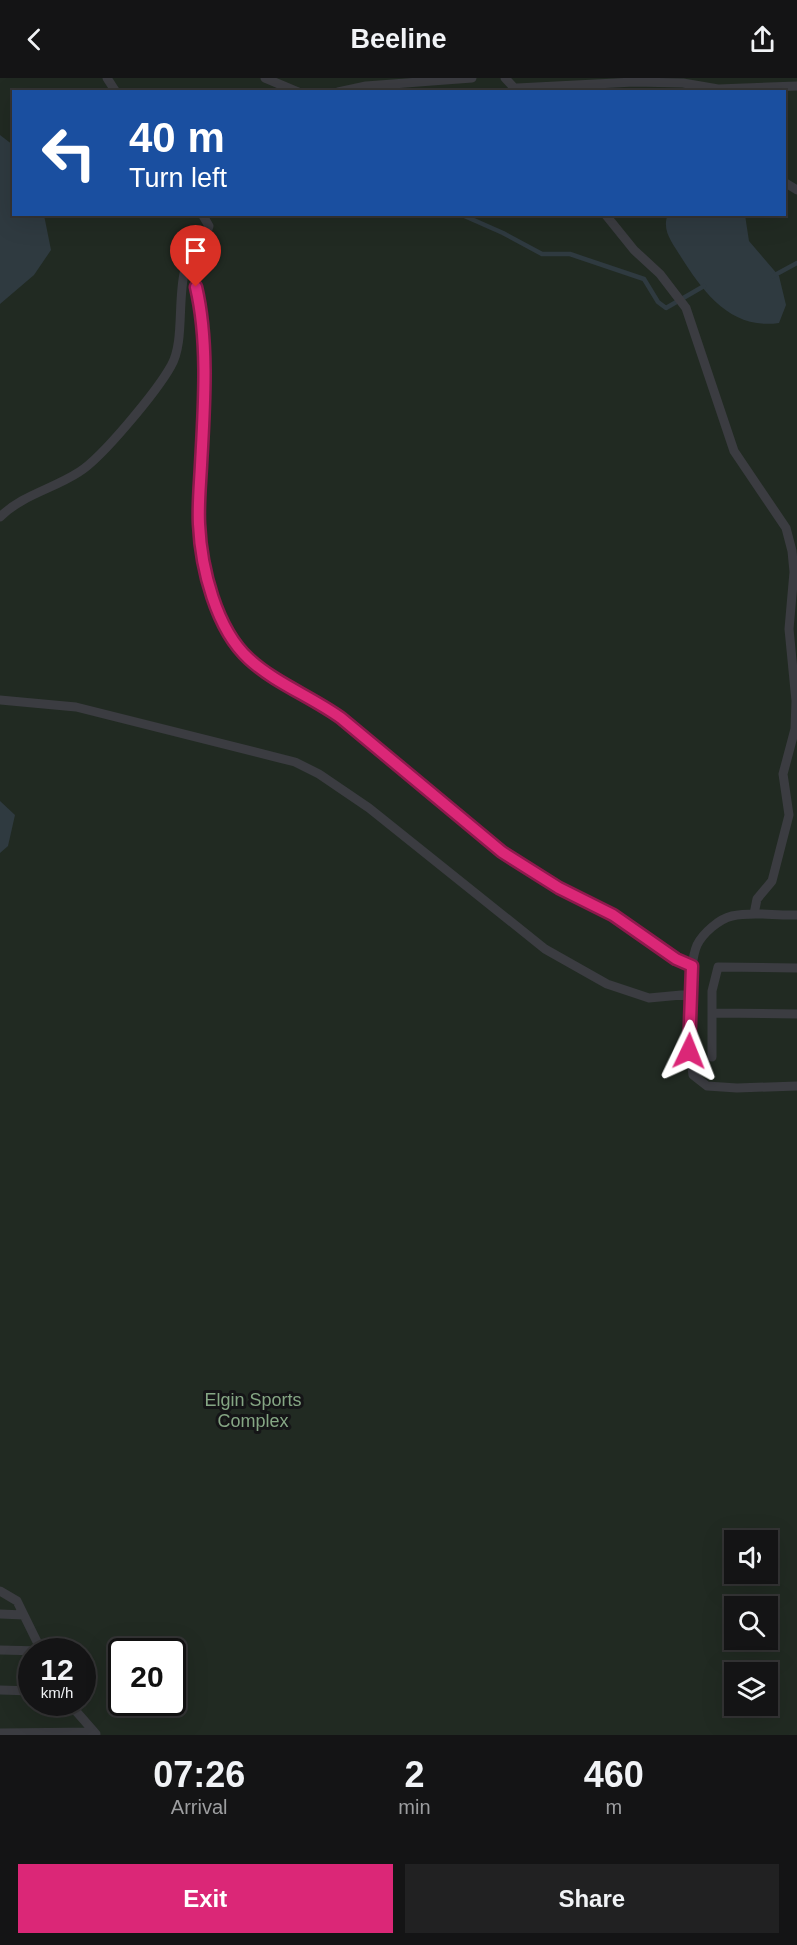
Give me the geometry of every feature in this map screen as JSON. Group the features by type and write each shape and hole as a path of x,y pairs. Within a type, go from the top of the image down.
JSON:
{"lane":[{"path":"265,78 293,90"},
{"path":"347,90 366,86 472,78"},
{"path":"505,78 518,90 634,82 683,83 718,90 797,86"},
{"path":"203,216 209,226 195,267 203,335 199,525 210,584 220,615 231,638 247,658 266,673 319,702 341,718 502,852 559,888 613,915 676,959 692,966"},
{"path":"607,216 634,250 660,274 686,308 734,451 786,528 793,562 789,629 794,674 795,729 783,774 789,815 772,880 757,899 754,914"},
{"path":"0,517 10,508 80,472 97,457 159,386 173,363 187,264 195,247 203,242"},
{"path":"0,700 76,707 295,762 320,774 362,803 545,949 607,984 641,996 649,998 672,993 692,994"},
{"path":"797,915 730,916 711,928 697,945 692,966 689,1051 693,1075 706,1086 737,1088 797,1086"},
{"path":"712,1057 712,991 718,967 797,968"},
{"path":"712,1013 797,1014"},
{"path":"0,1591 17,1601 36,1638"},
{"path":"0,1614 24,1615"},
{"path":"0,1650 18,1650"},
{"path":"0,1690 18,1691"},
{"path":"80,1716 95,1734"},
{"path":"0,1732 95,1734"}],"green space":[{"name":"Elgin Sports Complex","path":"0,78 797,78 797,1735 0,1735"}],"shaded area":[{"path":"0,135 12,144 12,216 44,216 51,250 34,275 0,304"},
{"path":"667,216 745,216 749,241 779,276 786,305 779,323 762,324 747,321 733,315 709,296 669,237"},
{"path":"0,801 15,815 8,846 0,853"}],"waterway":[{"path":"465,216 542,254 570,254 644,279 658,302 666,308 704,286"},
{"path":"773,276 797,263"}],"route":[{"path":"196,287 203,335 199,525 203,557 210,584 220,615 231,638 247,658 266,673 319,702 341,718 502,852 559,888 613,915 676,959 692,966 689,1051"}]}
